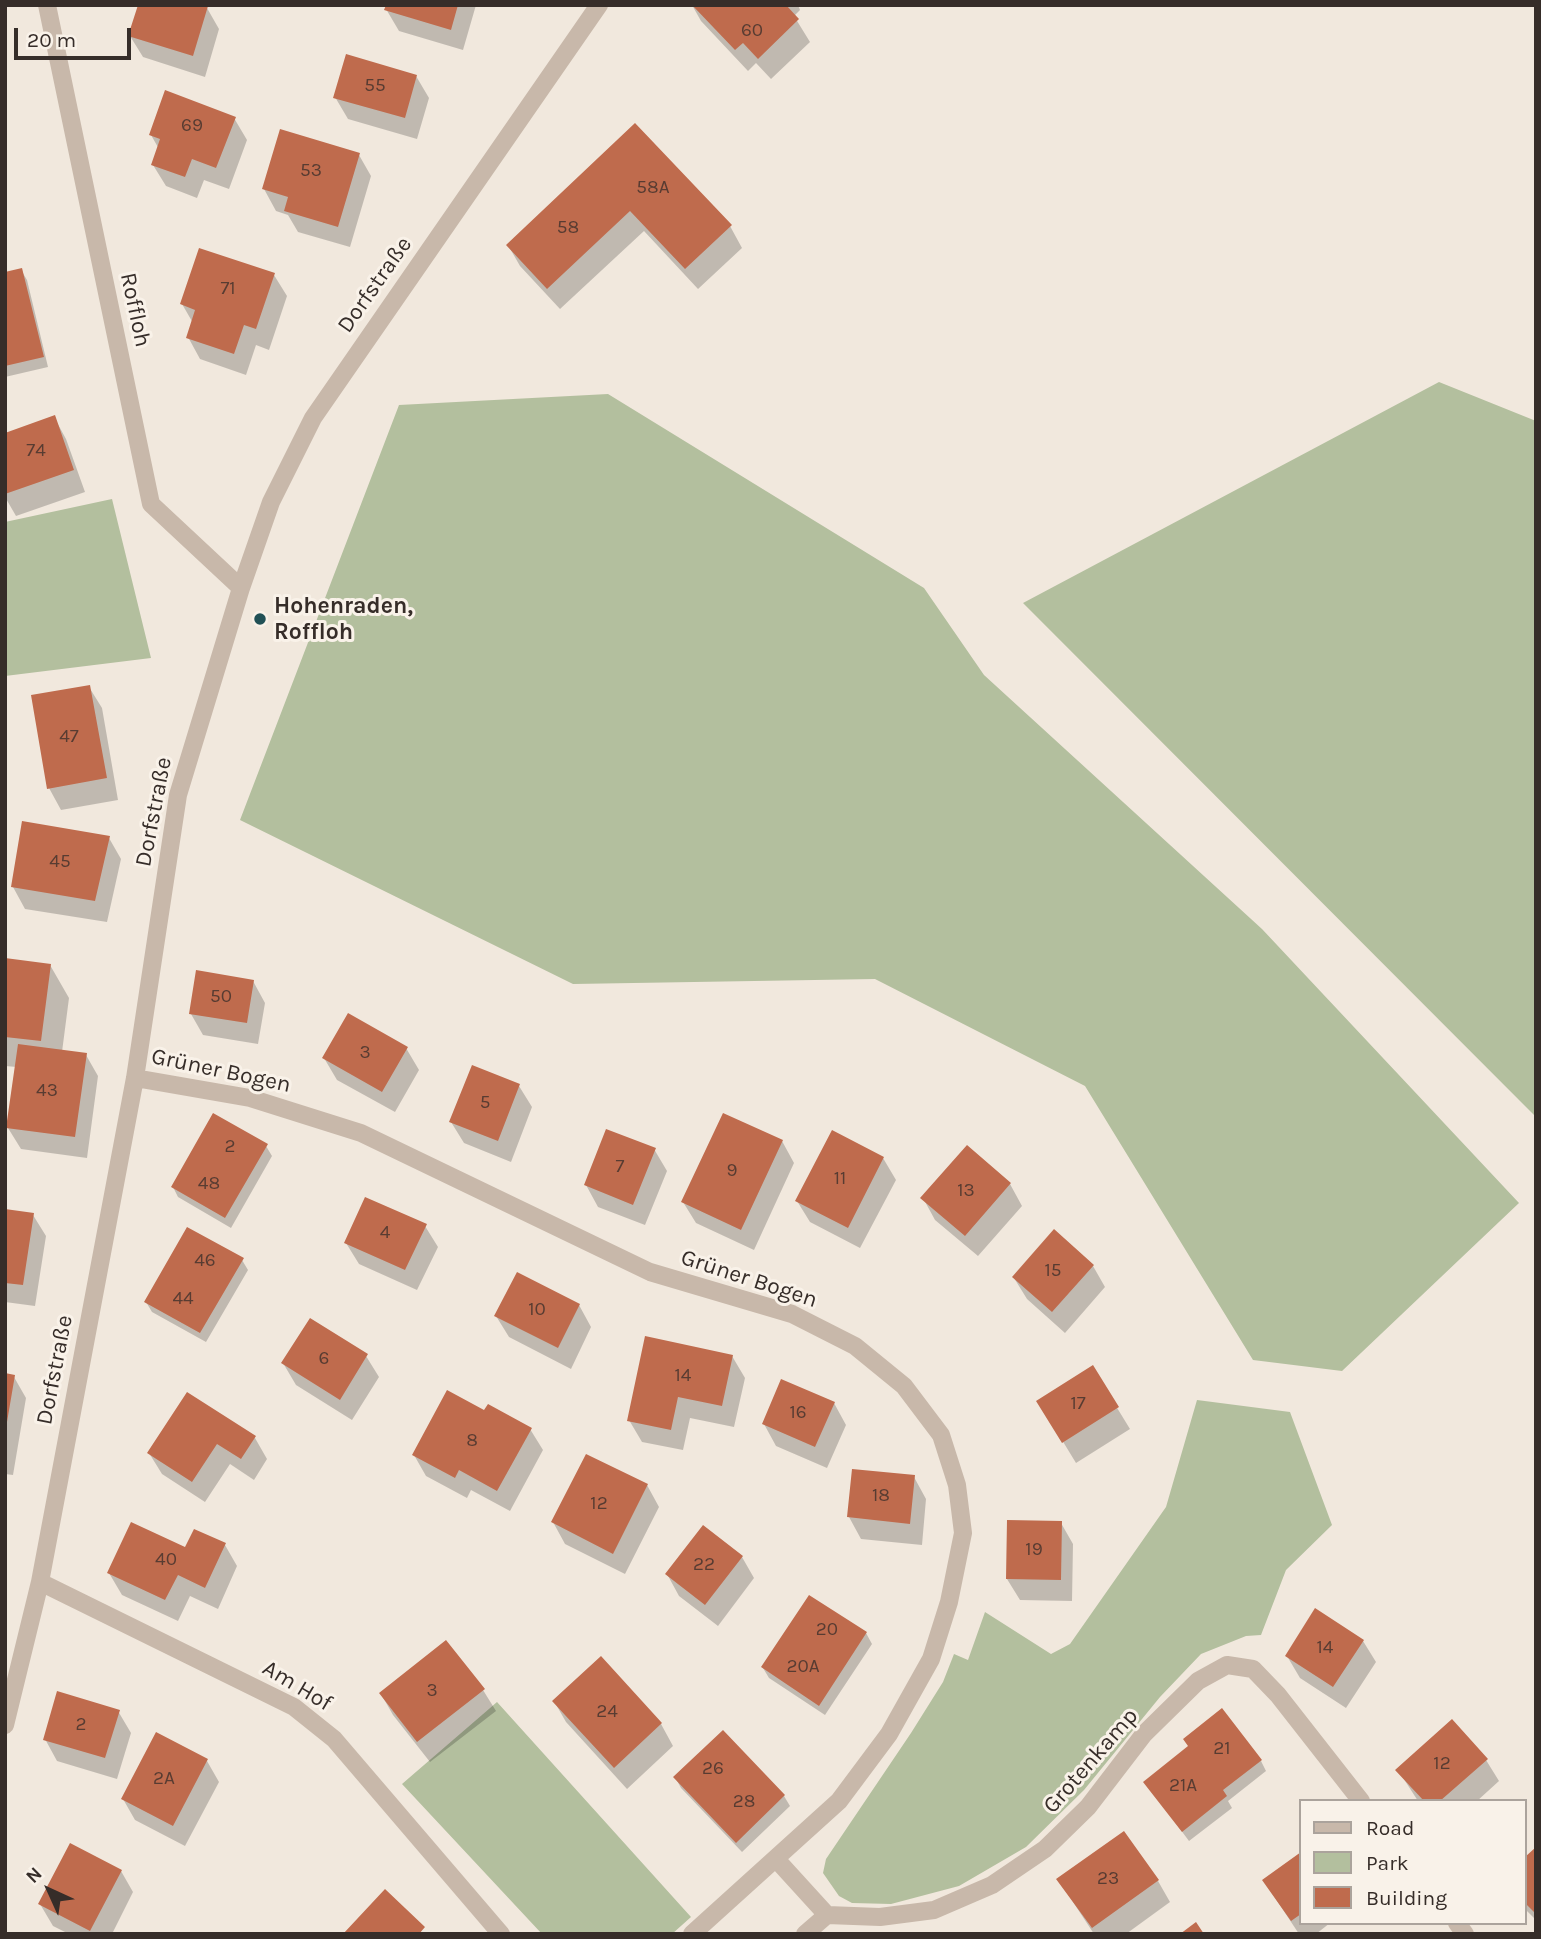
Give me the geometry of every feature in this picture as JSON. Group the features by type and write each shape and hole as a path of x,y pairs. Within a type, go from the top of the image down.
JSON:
{"street":[{"name":"Roffloh","path":"47,5 151,504 241,588"},
{"name":"Dorfstraße","path":"5,1725 40,1582 135,1078 178,795 241,588 271,502 313,418 599,5"},
{"name":"Grüner Bogen","path":"135,1078 250,1098 361,1133 650,1272 792,1314 855,1346 904,1386 941,1435 957,1485 963,1533 949,1602 932,1659 889,1734 839,1801 692,1934"},
{"name":"Am Hof","path":"40,1582 294,1707 334,1739 501,1934"},
{"name":"Grotenkamp","path":"827,1914 880,1917 934,1910 992,1885 1045,1849 1088,1807 1144,1734 1198,1681 1227,1665 1253,1669 1278,1695 1359,1799"},
{"path":"776,1859 827,1914 805,1934"}],"green space":[{"path":"1439,382 1536,421 1536,1117 1023,603"},
{"path":"608,394 924,588 984,675 1262,929 1519,1203 1342,1371 1253,1360 1085,1086 875,979 573,984 240,820 399,405"},
{"path":"112,499 151,658 5,676 5,522"},
{"path":"1197,1400 1290,1412 1332,1525 1286,1570 1261,1635 1246,1636 1201,1654 1160,1697 1084,1790 1026,1847 959,1886 891,1904 852,1903 839,1896 823,1873 826,1859 943,1682 954,1654 968,1660 985,1612 1051,1654 1070,1644 1166,1507"},
{"path":"497,1702 691,1917 672,1934 542,1934 402,1784"}],"building":[{"path":"138,5 208,6 193,56 128,36"},
{"path":"386,5 458,5 451,30 384,10"},
{"path":"692,5 786,5 799,19 758,59 743,43 735,50"},
{"path":"346,54 417,75 405,118 333,98"},
{"path":"165,90 236,117 216,168 192,159 185,177 151,165 160,139 149,135"},
{"path":"635,123 732,225 685,269 630,211 547,289 506,245"},
{"path":"280,129 360,153 338,227 284,211 288,197 262,189"},
{"path":"199,248 275,273 256,329 244,325 234,354 186,338 195,310 180,304"},
{"path":"22,268 44,357 5,366 5,272"},
{"path":"55,415 74,470 5,494 5,433"},
{"path":"90,685 107,778 47,789 31,695"},
{"path":"22,821 110,836 95,901 11,887"},
{"path":"5,958 51,964 41,1041 5,1037"},
{"path":"196,970 254,980 247,1023 189,1014"},
{"path":"348,1013 408,1047 382,1092 322,1058"},
{"path":"18,1044 87,1053 75,1137 6,1128"},
{"path":"472,1065 520,1084 498,1141 449,1122"},
{"path":"213,1113 268,1144 225,1218 171,1187"},
{"path":"723,1113 783,1140 741,1230 681,1202"},
{"path":"606,1129 656,1148 633,1205 584,1185"},
{"path":"832,1130 884,1157 848,1228 795,1201"},
{"path":"967,1145 1011,1183 965,1236 920,1198"},
{"path":"365,1197 427,1224 405,1270 344,1243"},
{"path":"5,1209 34,1213 23,1285 5,1283"},
{"path":"187,1227 244,1258 200,1333 144,1302"},
{"path":"1054,1229 1094,1265 1052,1312 1012,1277"},
{"path":"517,1272 580,1304 558,1348 494,1316"},
{"path":"310,1318 368,1354 340,1400 281,1363"},
{"path":"645,1336 733,1355 722,1406 678,1397 671,1430 627,1421"},
{"path":"1093,1365 1119,1407 1062,1443 1036,1401"},
{"path":"5,1373 15,1375 7,1422 5,1422"},
{"path":"781,1379 835,1402 815,1447 762,1424"},
{"path":"447,1390 484,1410 488,1404 532,1428 497,1491 459,1470 455,1478 412,1455"},
{"path":"187,1392 256,1436 241,1459 217,1444 192,1482 147,1453"},
{"path":"586,1454 648,1484 613,1554 551,1522"},
{"path":"852,1469 915,1475 910,1524 847,1517"},
{"path":"1007,1520 1062,1521 1061,1580 1006,1579"},
{"path":"131,1522 185,1547 194,1529 226,1543 205,1588 178,1575 165,1600 107,1573"},
{"path":"703,1525 743,1556 705,1605 665,1574"},
{"path":"809,1595 867,1632 819,1706 761,1667"},
{"path":"1315,1608 1364,1640 1333,1687 1285,1656"},
{"path":"446,1640 485,1689 417,1742 379,1693"},
{"path":"601,1656 662,1723 614,1768 552,1701"},
{"path":"57,1691 120,1710 105,1758 43,1740"},
{"path":"1222,1708 1262,1760 1223,1790 1227,1796 1182,1832 1143,1782 1188,1746 1183,1739"},
{"path":"1452,1719 1488,1759 1442,1799 1422,1799 1395,1770"},
{"path":"723,1730 785,1795 736,1843 673,1777"},
{"path":"156,1732 208,1759 173,1826 121,1799"},
{"path":"1124,1831 1159,1880 1092,1928 1056,1879"},
{"path":"70,1843 122,1870 90,1931 38,1904"},
{"path":"1536,1847 1536,1914 1527,1905 1527,1855"},
{"path":"1300,1853 1300,1915 1291,1921 1262,1880"},
{"path":"385,1889 425,1927 419,1934 343,1934"},
{"path":"1196,1922 1204,1934 1180,1934"}],"place":[{"name":"Hohenraden, Roffloh","path":"260,619"}]}
